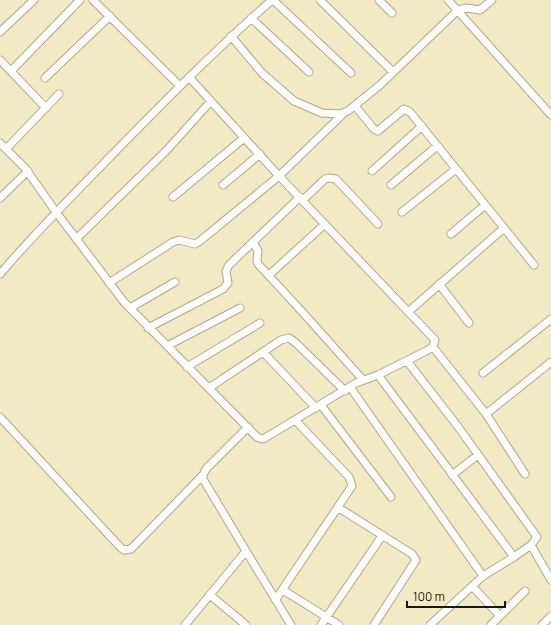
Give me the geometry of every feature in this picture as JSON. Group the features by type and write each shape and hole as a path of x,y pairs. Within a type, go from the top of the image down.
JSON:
{"street":[{"path":"0,32 34,0"},
{"path":"11,71 80,0"},
{"path":"93,0 180,86"},
{"path":"0,274 56,212 180,86 231,36 272,0 351,73"},
{"path":"320,0 393,72"},
{"path":"379,0 392,13"},
{"path":"448,0 551,116"},
{"path":"109,283 173,242 180,240 191,244 197,244 279,176 344,113 355,106 393,72 458,10 466,8 480,10 492,0"},
{"path":"45,78 110,16"},
{"path":"251,18 309,72"},
{"path":"231,36 262,73 294,101 322,114 344,113"},
{"path":"0,60 46,108"},
{"path":"59,94 46,108 3,146 28,172 109,283 130,308 148,328 257,437 262,439 363,380 378,375 433,347 435,340 302,198 279,176 189,77"},
{"path":"76,238 167,150 211,101"},
{"path":"355,106 376,130 380,130 402,111 406,109 410,112 534,265"},
{"path":"372,171 422,126"},
{"path":"173,197 244,138"},
{"path":"391,185 437,146"},
{"path":"222,185 260,154"},
{"path":"402,212 456,169"},
{"path":"0,198 28,172"},
{"path":"148,328 223,290 228,283 226,271 227,267 302,198 325,179 333,178 339,182 378,224"},
{"path":"451,234 485,205"},
{"path":"269,275 325,224"},
{"path":"408,312 504,228"},
{"path":"253,242 258,251 257,262 363,380"},
{"path":"130,308 175,282"},
{"path":"439,284 469,323"},
{"path":"167,346 240,308"},
{"path":"483,373 551,318"},
{"path":"187,367 260,323"},
{"path":"209,388 285,338 292,340 347,389 483,576"},
{"path":"433,347 486,414 525,474"},
{"path":"263,352 319,406 391,497"},
{"path":"407,361 459,428 537,537 531,545 483,576 430,625"},
{"path":"486,414 551,362"},
{"path":"378,375 514,557"},
{"path":"0,417 62,486 124,550 131,549 203,475 206,469 248,427"},
{"path":"276,599 352,488 352,483 349,478 295,420"},
{"path":"452,475 478,455"},
{"path":"203,475 203,479 291,625"},
{"path":"338,508 412,554 416,560 374,625"},
{"path":"321,625 382,536"},
{"path":"531,545 551,580"},
{"path":"185,625 246,551"},
{"path":"472,586 500,616"},
{"path":"283,590 339,625"},
{"path":"491,625 525,591"},
{"path":"210,594 246,625"},
{"path":"542,625 551,616"}]}
